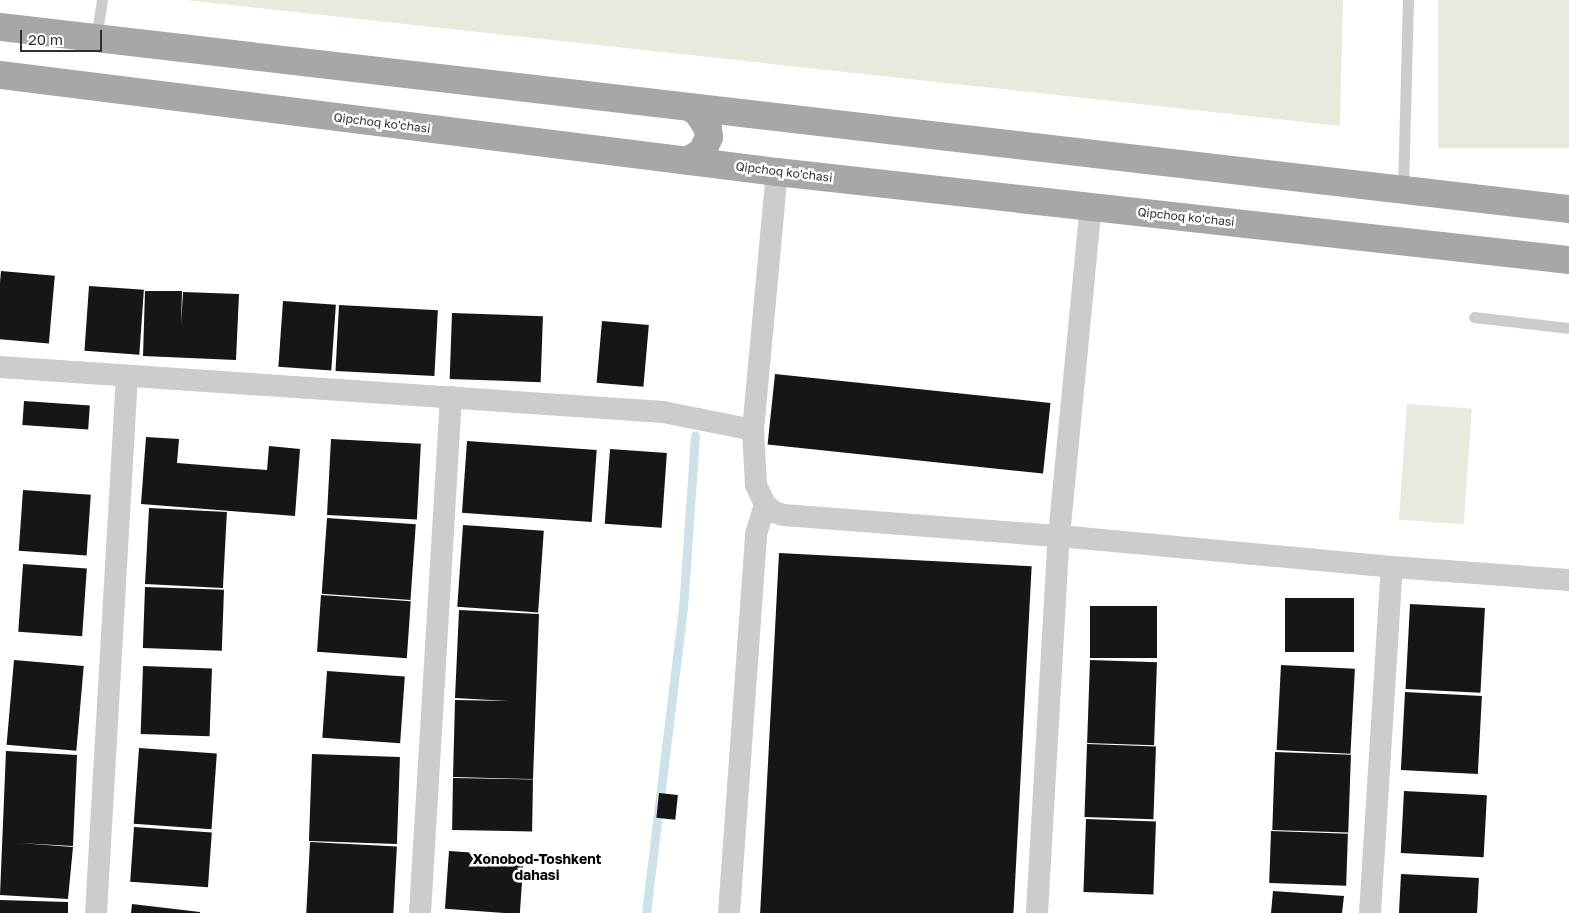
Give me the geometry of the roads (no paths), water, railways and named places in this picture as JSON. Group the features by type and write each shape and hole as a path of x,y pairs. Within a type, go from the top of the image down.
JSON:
{"main road":[{"path":"0,26 1569,209"},
{"name":"Qipchoq ko'chasi","path":"0,76 778,172 1569,260"},
{"path":"687,161 702,152 709,137 704,121 690,107"}],"street":[{"path":"778,172 753,430 756,486 765,504 774,512 784,515 1059,536 1392,567 1569,580"},
{"path":"1037,913 1059,536 1091,206"},
{"path":"0,367 664,412 753,430"},
{"path":"96,913 127,376"},
{"path":"420,913 451,397"},
{"path":"729,913 756,534 765,504"},
{"path":"1370,913 1392,567"}],"lane":[{"path":"96,38 102,0"},
{"path":"1403,190 1408,0"},
{"path":"1474,317 1569,328"}],"waterway":[{"path":"646,913 683,608 695,435"}],"district":[{"name":"Xonobod-Toshkent dahasi","path":"537,868"}]}
